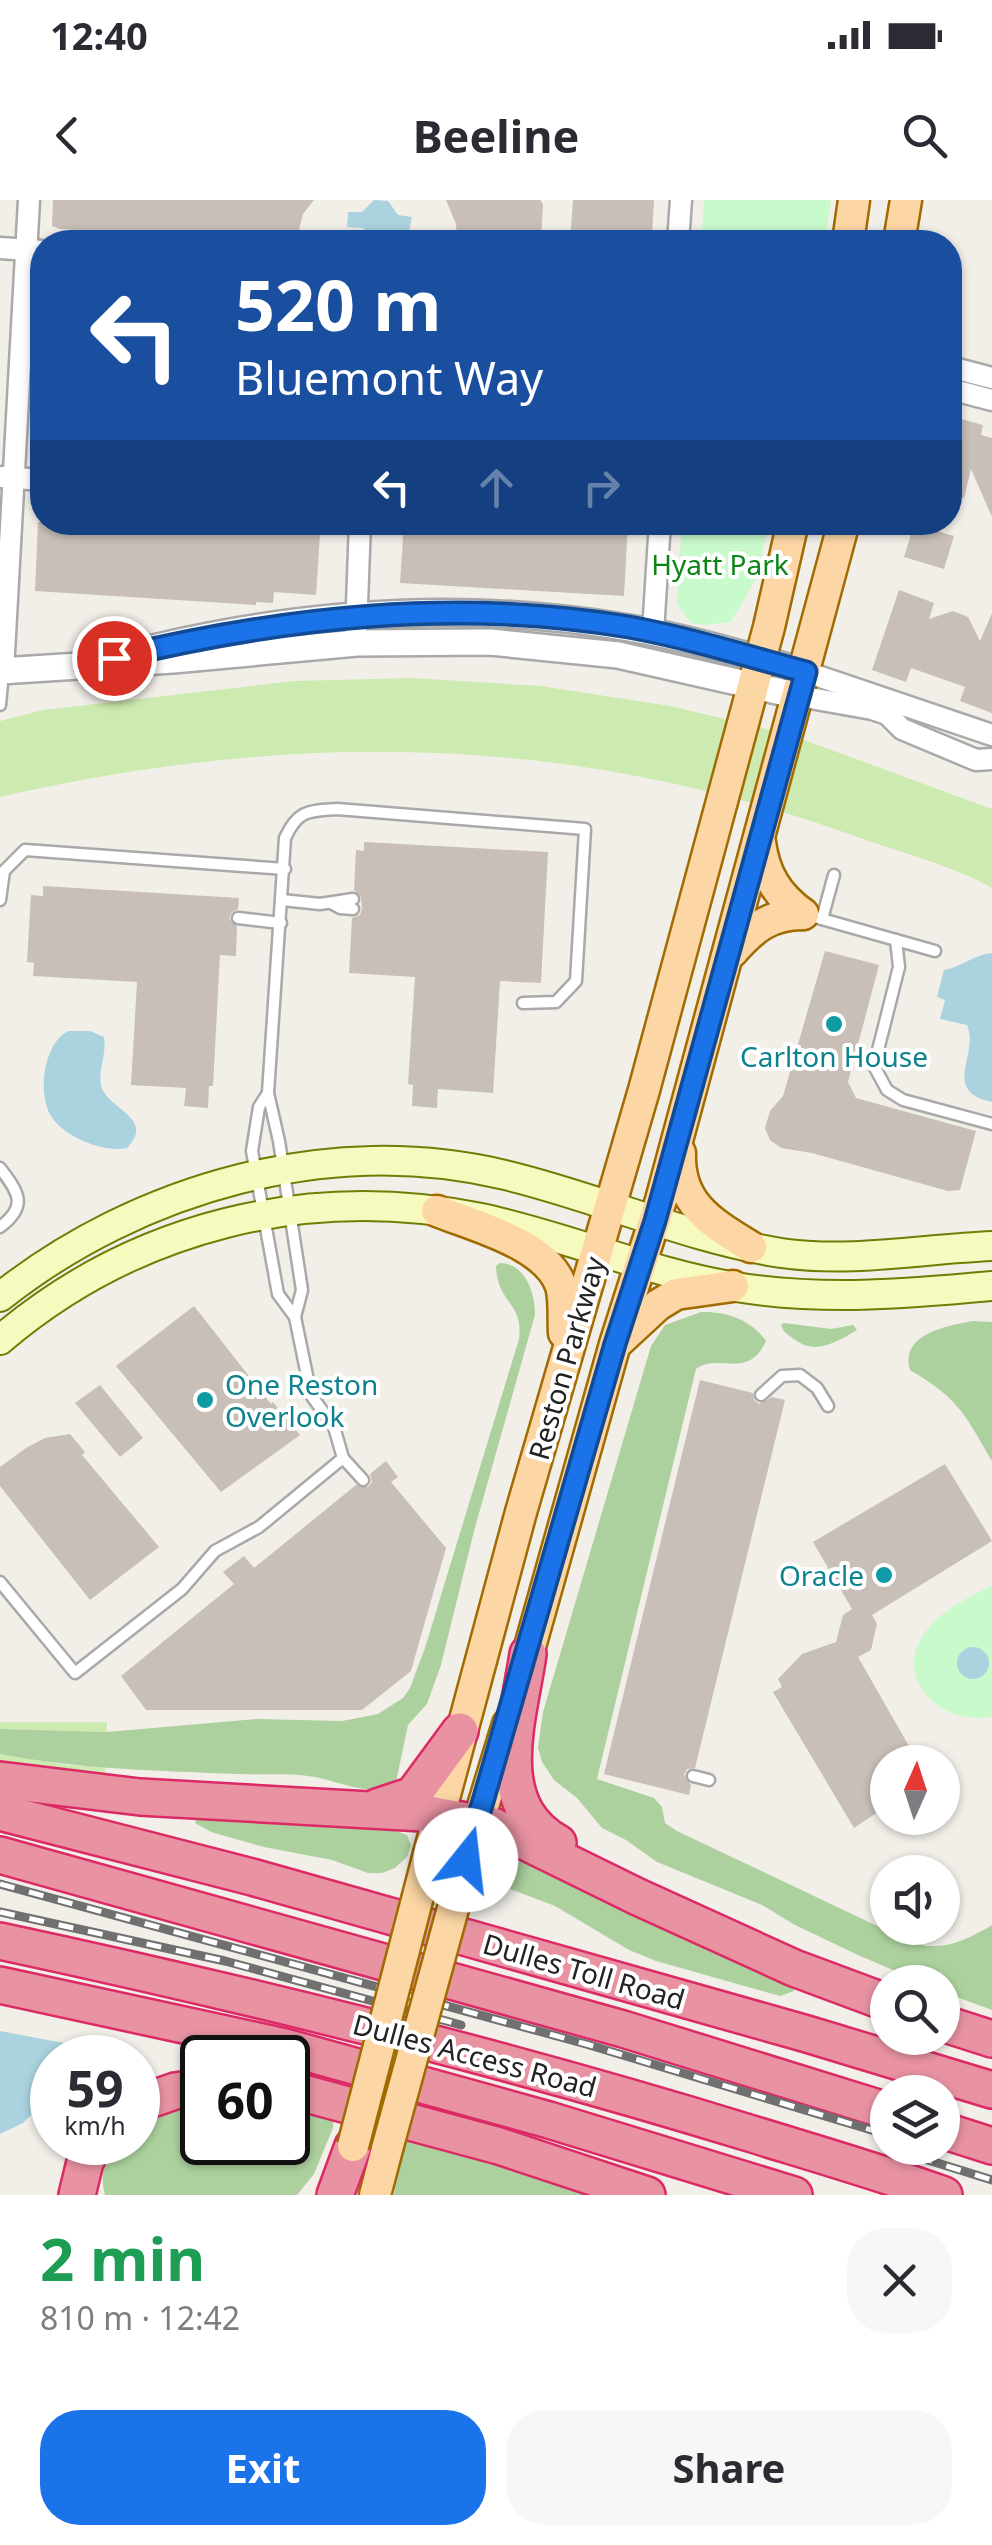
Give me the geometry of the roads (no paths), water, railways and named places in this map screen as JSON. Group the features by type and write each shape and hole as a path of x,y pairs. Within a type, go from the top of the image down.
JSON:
{"highway":[{"path":"528,1654 512,1772 521,1807 543,1835 702,1925"},
{"path":"362,1811 413,1795 460,1731"},
{"path":"0,1780 140,1797 440,1816 477,1822 511,1834 806,1973 870,1997"},
{"name":"Dulles Toll Road","path":"0,1812 101,1835 308,1893 992,2090"},
{"path":"0,1855 529,2002 870,2106"},
{"name":"Dulles Access Road","path":"0,1940 260,1998 499,2060 944,2195"},
{"path":"0,1985 285,2047 549,2120 794,2195"},
{"path":"960,2029 992,2039"},
{"path":"310,2095 499,2146 647,2195"},
{"path":"960,2136 992,2146"},
{"path":"338,2195 370,2148"},
{"path":"77,2195 83,2165"}],"main road":[{"path":"850,230 854,200"},
{"path":"901,230 906,200"},
{"name":"Reston Parkway","path":"375,2195 370,2148 430,1850 460,1731 644,1090 791,535"},
{"name":"Reston Parkway","path":"370,2148 463,1872 615,1344 655,1221 841,535"},
{"path":"762,833 769,880 790,904 813,917"},
{"path":"727,958 756,926 776,917 813,917"},
{"path":"680,1130 679,1162 684,1192 698,1212 751,1247"},
{"path":"0,1297 69,1250 128,1219 283,1167 378,1162 460,1166 517,1178 751,1247 826,1256 920,1253 990,1242"},
{"path":"0,1340 69,1288 129,1255 194,1230 276,1214 352,1208 481,1218 733,1286 852,1297 992,1286"},
{"path":"436,1212 523,1246 547,1263 560,1284 565,1364"},
{"path":"615,1344 649,1312 676,1294 733,1286"}],"street":[{"path":"29,200 32,230"},
{"path":"679,230 681,200"},
{"path":"0,248 30,250"},
{"path":"30,284 7,478 1,671 356,643 490,642 757,672"},
{"path":"962,370 992,378"},
{"path":"962,392 992,400"},
{"path":"356,643 359,535"},
{"path":"653,632 659,535"},
{"path":"85,665 173,644 355,616 486,612 653,632 757,672 992,735"},
{"path":"899,712 902,729 976,760 992,759"}],"lane":[{"path":"0,705 1,671"},
{"path":"363,1480 343,1458 334,1427 311,1394 295,1317 278,1294 276,1214 283,1167 268,1092 285,838 293,821 304,812 337,809 586,829 576,980 556,1002 523,1003"},
{"path":"0,900 4,870 25,850 284,869"},
{"path":"834,875 813,917 935,950"},
{"path":"282,900 353,904"},
{"path":"238,918 281,923"},
{"path":"896,940 899,967 874,1066 880,1079 903,1100 992,1124"},
{"path":"268,1092 252,1132 256,1175 276,1214 302,1290 295,1317"},
{"path":"0,1168 18,1194 19,1206 14,1217 0,1227"},
{"path":"761,1395 782,1376 800,1375 817,1388 828,1406"},
{"path":"0,1582 76,1673 182,1589 215,1550 259,1526 343,1458"},
{"path":"693,1776 710,1780"}],"water":[{"path":"374,200 388,201 398,215 412,217 409,230 347,227 348,212 362,212"},
{"path":"992,953 992,1102 968,1089 967,1025 940,1019 945,1000 937,997 944,970"},
{"path":"68,1031 90,1031 104,1037 101,1085 133,1121 135,1138 127,1148 85,1142 65,1131 51,1116 44,1095 45,1069 53,1046"},
{"path":"973,1647 984,1652 989,1663 984,1674 973,1679 962,1674 957,1663 962,1652"},
{"path":"0,2031 30,2037 30,2116 0,2134"}],"railway":[{"path":"0,1884 586,2044 870,2130"},
{"path":"0,1912 225,1961 461,2025"},
{"path":"944,2165 992,2180"}],"place":[{"name":"Carlton House","path":"834,1024"},
{"name":"One Reston Overlook","path":"205,1400"},
{"name":"Oracle","path":"884,1575"}],"park label":[{"name":"Hyatt Park","path":"720,564"}]}
